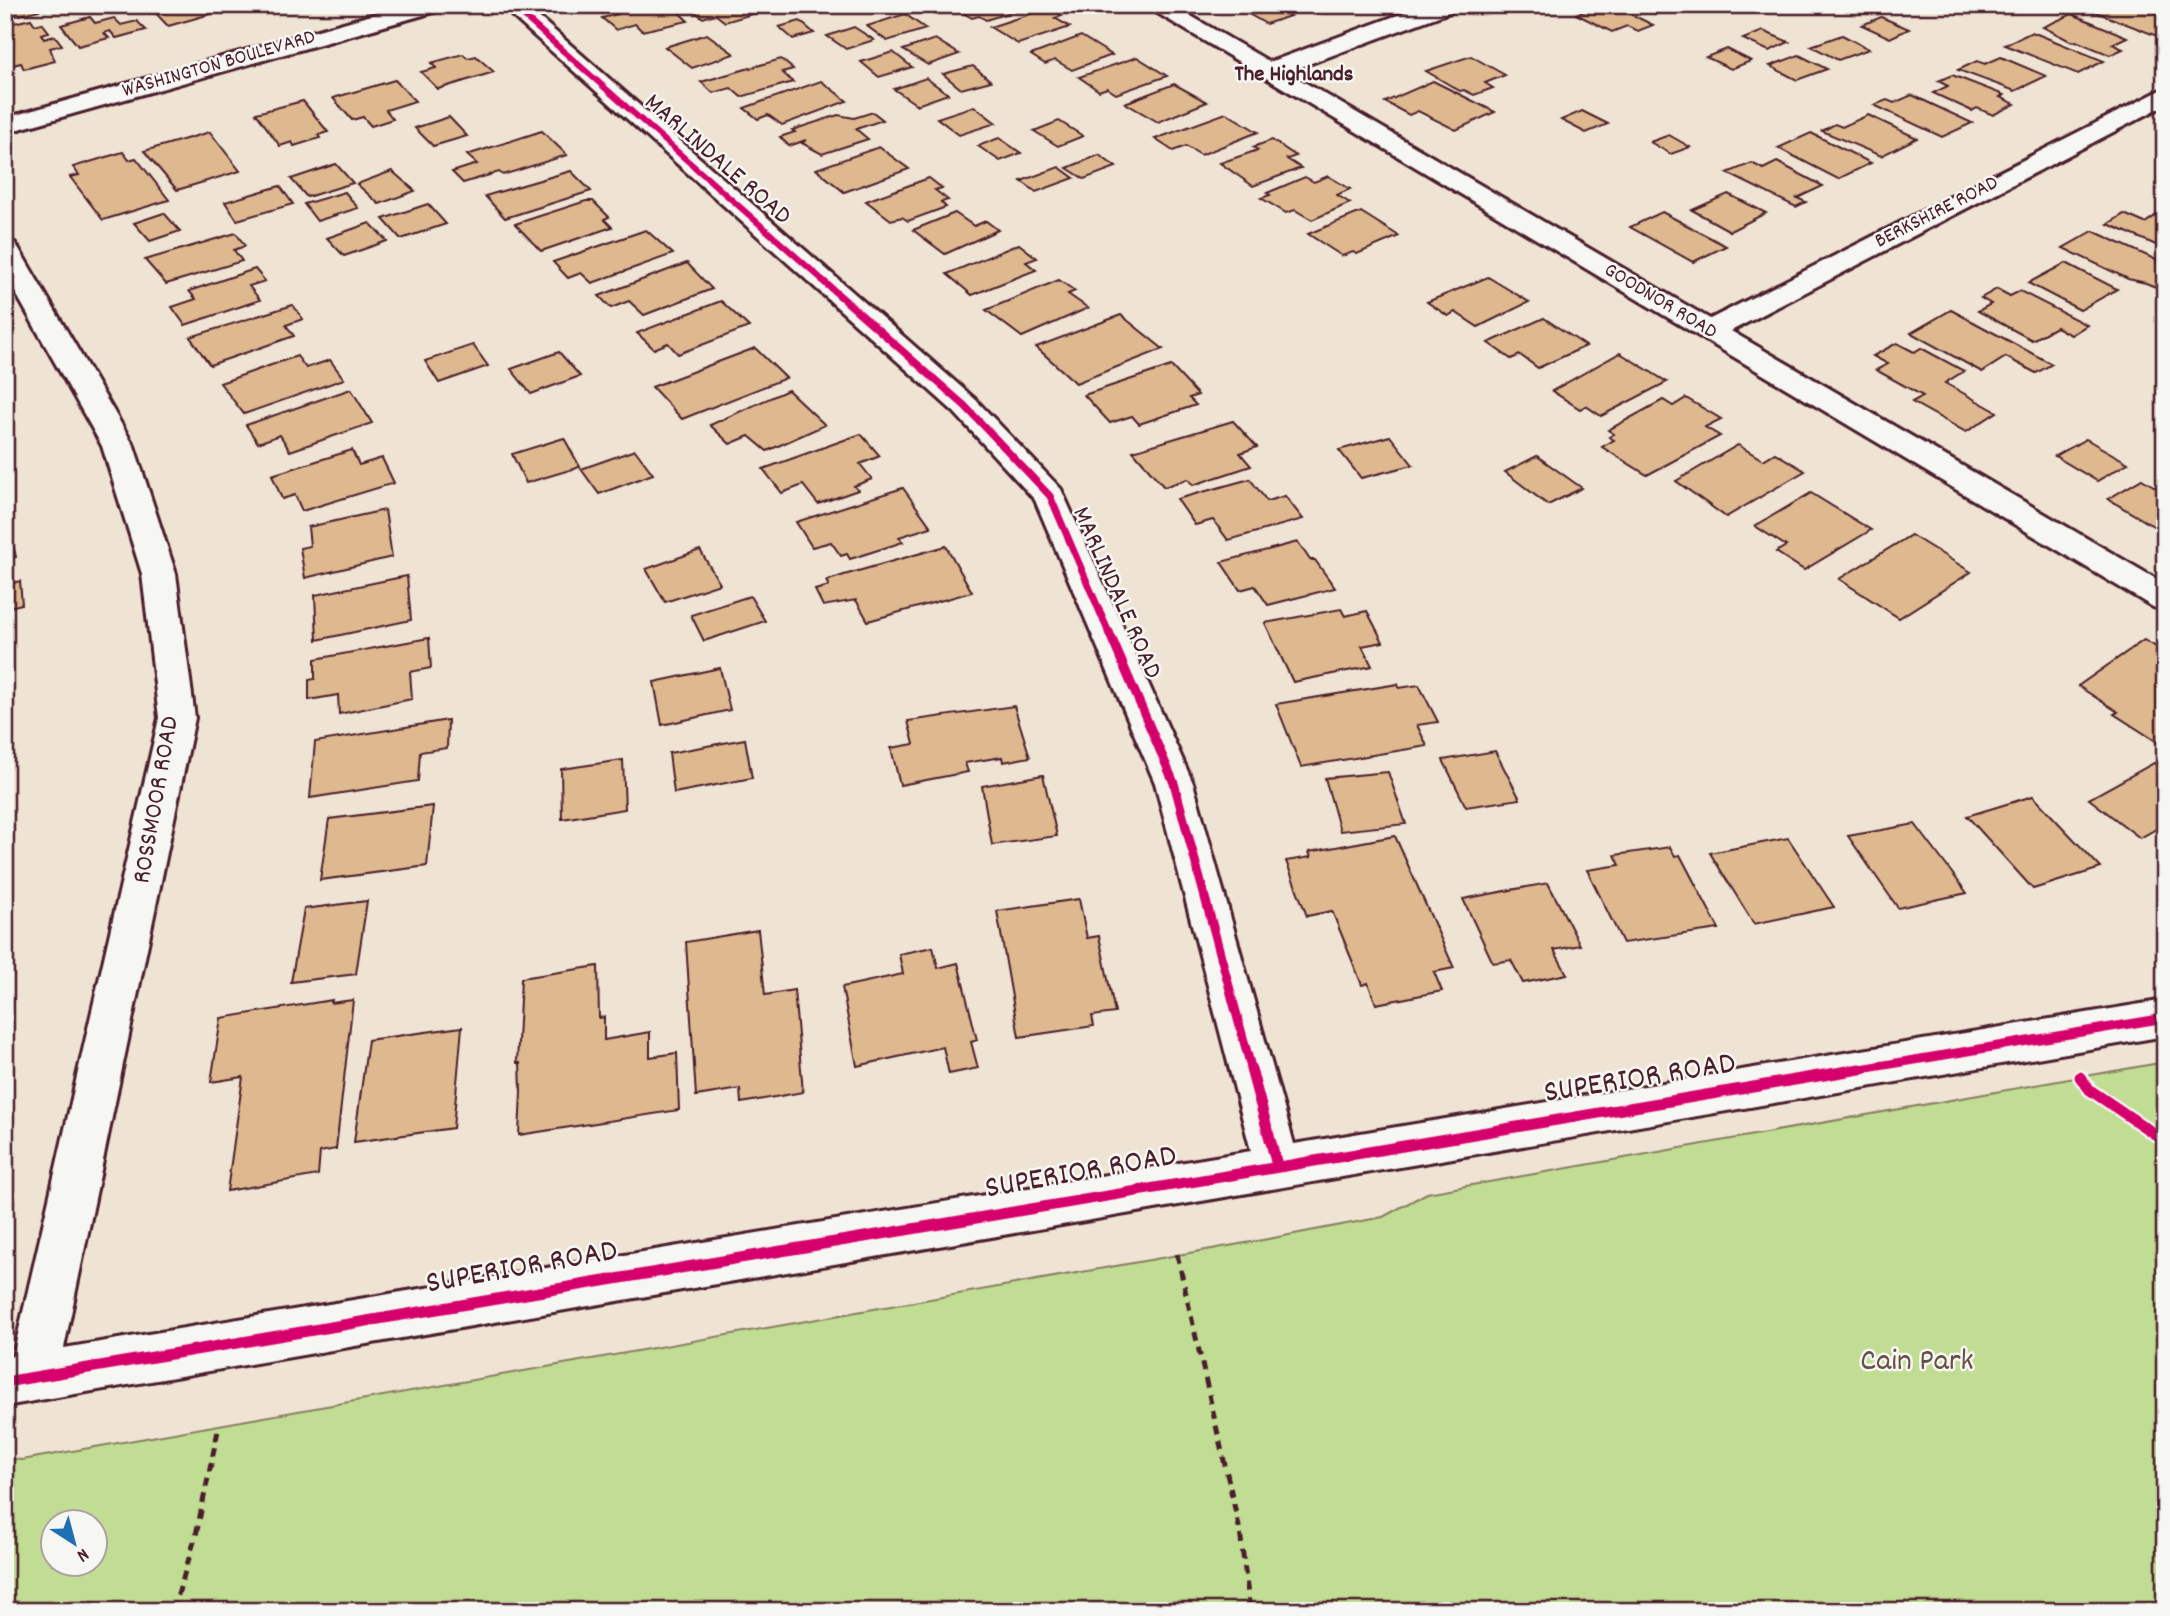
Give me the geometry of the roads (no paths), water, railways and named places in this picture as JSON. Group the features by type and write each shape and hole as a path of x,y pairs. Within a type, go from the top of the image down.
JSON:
{"street":[{"name":"WASHINGTON BOULEVARD","path":"5,126 433,5"},
{"name":"MARLINDALE ROAD","path":"511,5 965,406 1050,496 1174,783 1276,1165"},
{"name":"GOODNOR ROAD","path":"1155,5 2165,599"},
{"path":"1269,71 1447,5"},
{"name":"BERKSHIRE ROAD","path":"1709,331 2165,95"},
{"name":"ROSSMOOR ROAD","path":"5,249 118,446 159,573 177,718 19,1380"},
{"name":"SUPERIOR ROAD","path":"19,1380 1276,1165 2165,1018"}],"district":[{"name":"The Highlands","path":"1294,75"}],"park label":[{"name":"Cain Park","path":"1917,1363"}]}
